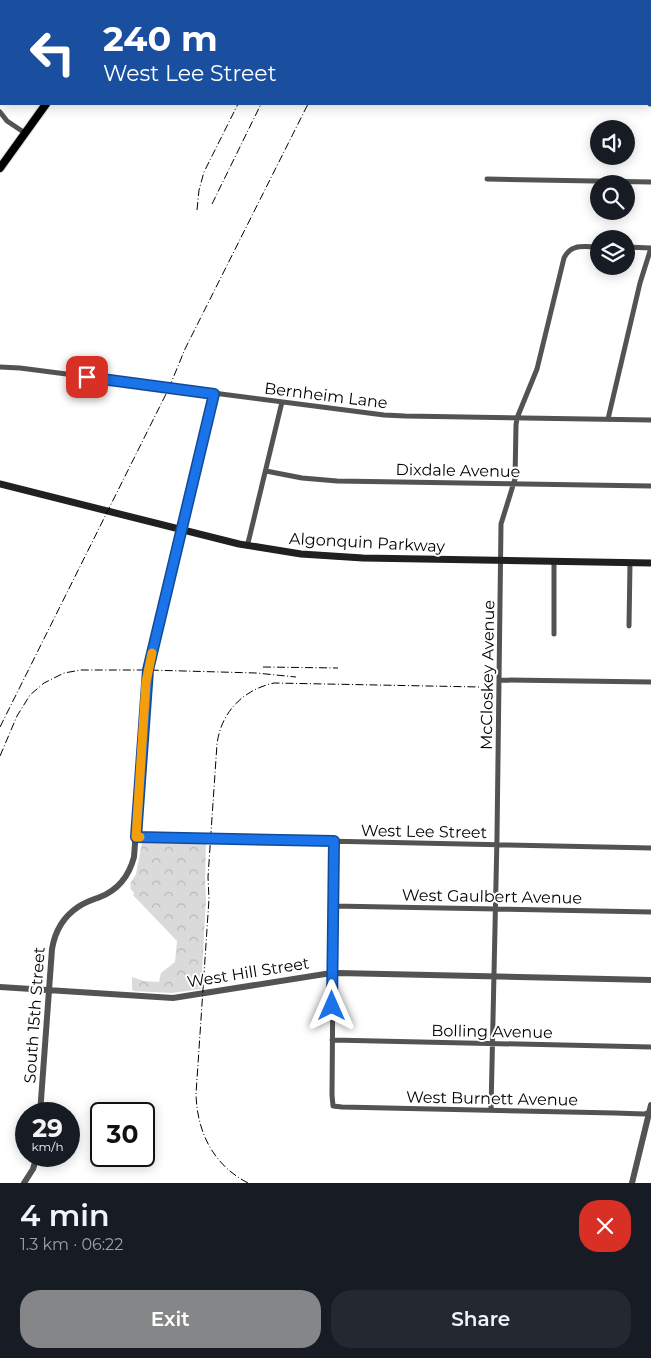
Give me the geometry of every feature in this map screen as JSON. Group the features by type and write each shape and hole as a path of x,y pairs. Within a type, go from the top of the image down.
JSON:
{"main road":[{"path":"0,168 45,105"},
{"name":"Algonquin Parkway","path":"0,484 247,546 301,554 334,557 651,563"}],"street":[{"path":"0,112 25,133"},
{"path":"487,179 651,182"},
{"name":"McCloskey Avenue","path":"491,1110 501,524 514,484 517,418 537,369 564,258 569,250 576,247 590,247"},
{"path":"608,419 640,283 651,248 635,247"},
{"name":"Bernheim Lane","path":"0,367 391,415 651,420"},
{"path":"182,530 214,394"},
{"path":"247,546 282,402"},
{"path":"651,414 651,420"},
{"name":"Dixdale Avenue","path":"266,471 302,478 337,481 651,486"},
{"name":"South 15th Street","path":"41,1102 52,949 60,924 78,907 107,894 121,883 128,873 134,857 147,676 182,530"},
{"path":"554,562 554,634"},
{"path":"629,626 630,562"},
{"path":"499,680 651,682"},
{"name":"West Lee Street","path":"136,837 651,848"},
{"path":"332,1040 334,841"},
{"name":"West Gaulbert Avenue","path":"334,906 651,912"},
{"name":"West Hill Street","path":"0,987 173,998 332,973 651,980"},
{"name":"Bolling Avenue","path":"332,1040 651,1047"},
{"name":"West Burnett Avenue","path":"332,1040 333,1106 644,1114 650,1110"},
{"path":"633,1183 650,1110"},
{"path":"24,1183 34,1167"}],"green space":[{"path":"142,843 206,844 206,899 201,989 172,993 134,991 132,989 132,977 144,981 159,982 161,973 175,962 177,941 133,895 134,893 130,888 130,884 136,874"}],"railway":[{"path":"197,210 199,190 204,172 238,105"},
{"path":"212,204 261,105"},
{"path":"0,727 169,388 185,349 307,105"},
{"path":"263,667 338,668"},
{"path":"0,756 17,716 30,695 44,683 64,673 81,670 148,670 256,673 296,677"},
{"path":"248,1183 225,1167 209,1146 200,1121 196,1094 217,744 223,722 235,704 243,697 263,686 274,683 480,687"}],"slow traffic":[{"path":"140,837 136,837 146,682 152,653"}],"route":[{"path":"87,377 214,394 148,670 136,837 334,841 332,1006"}]}
